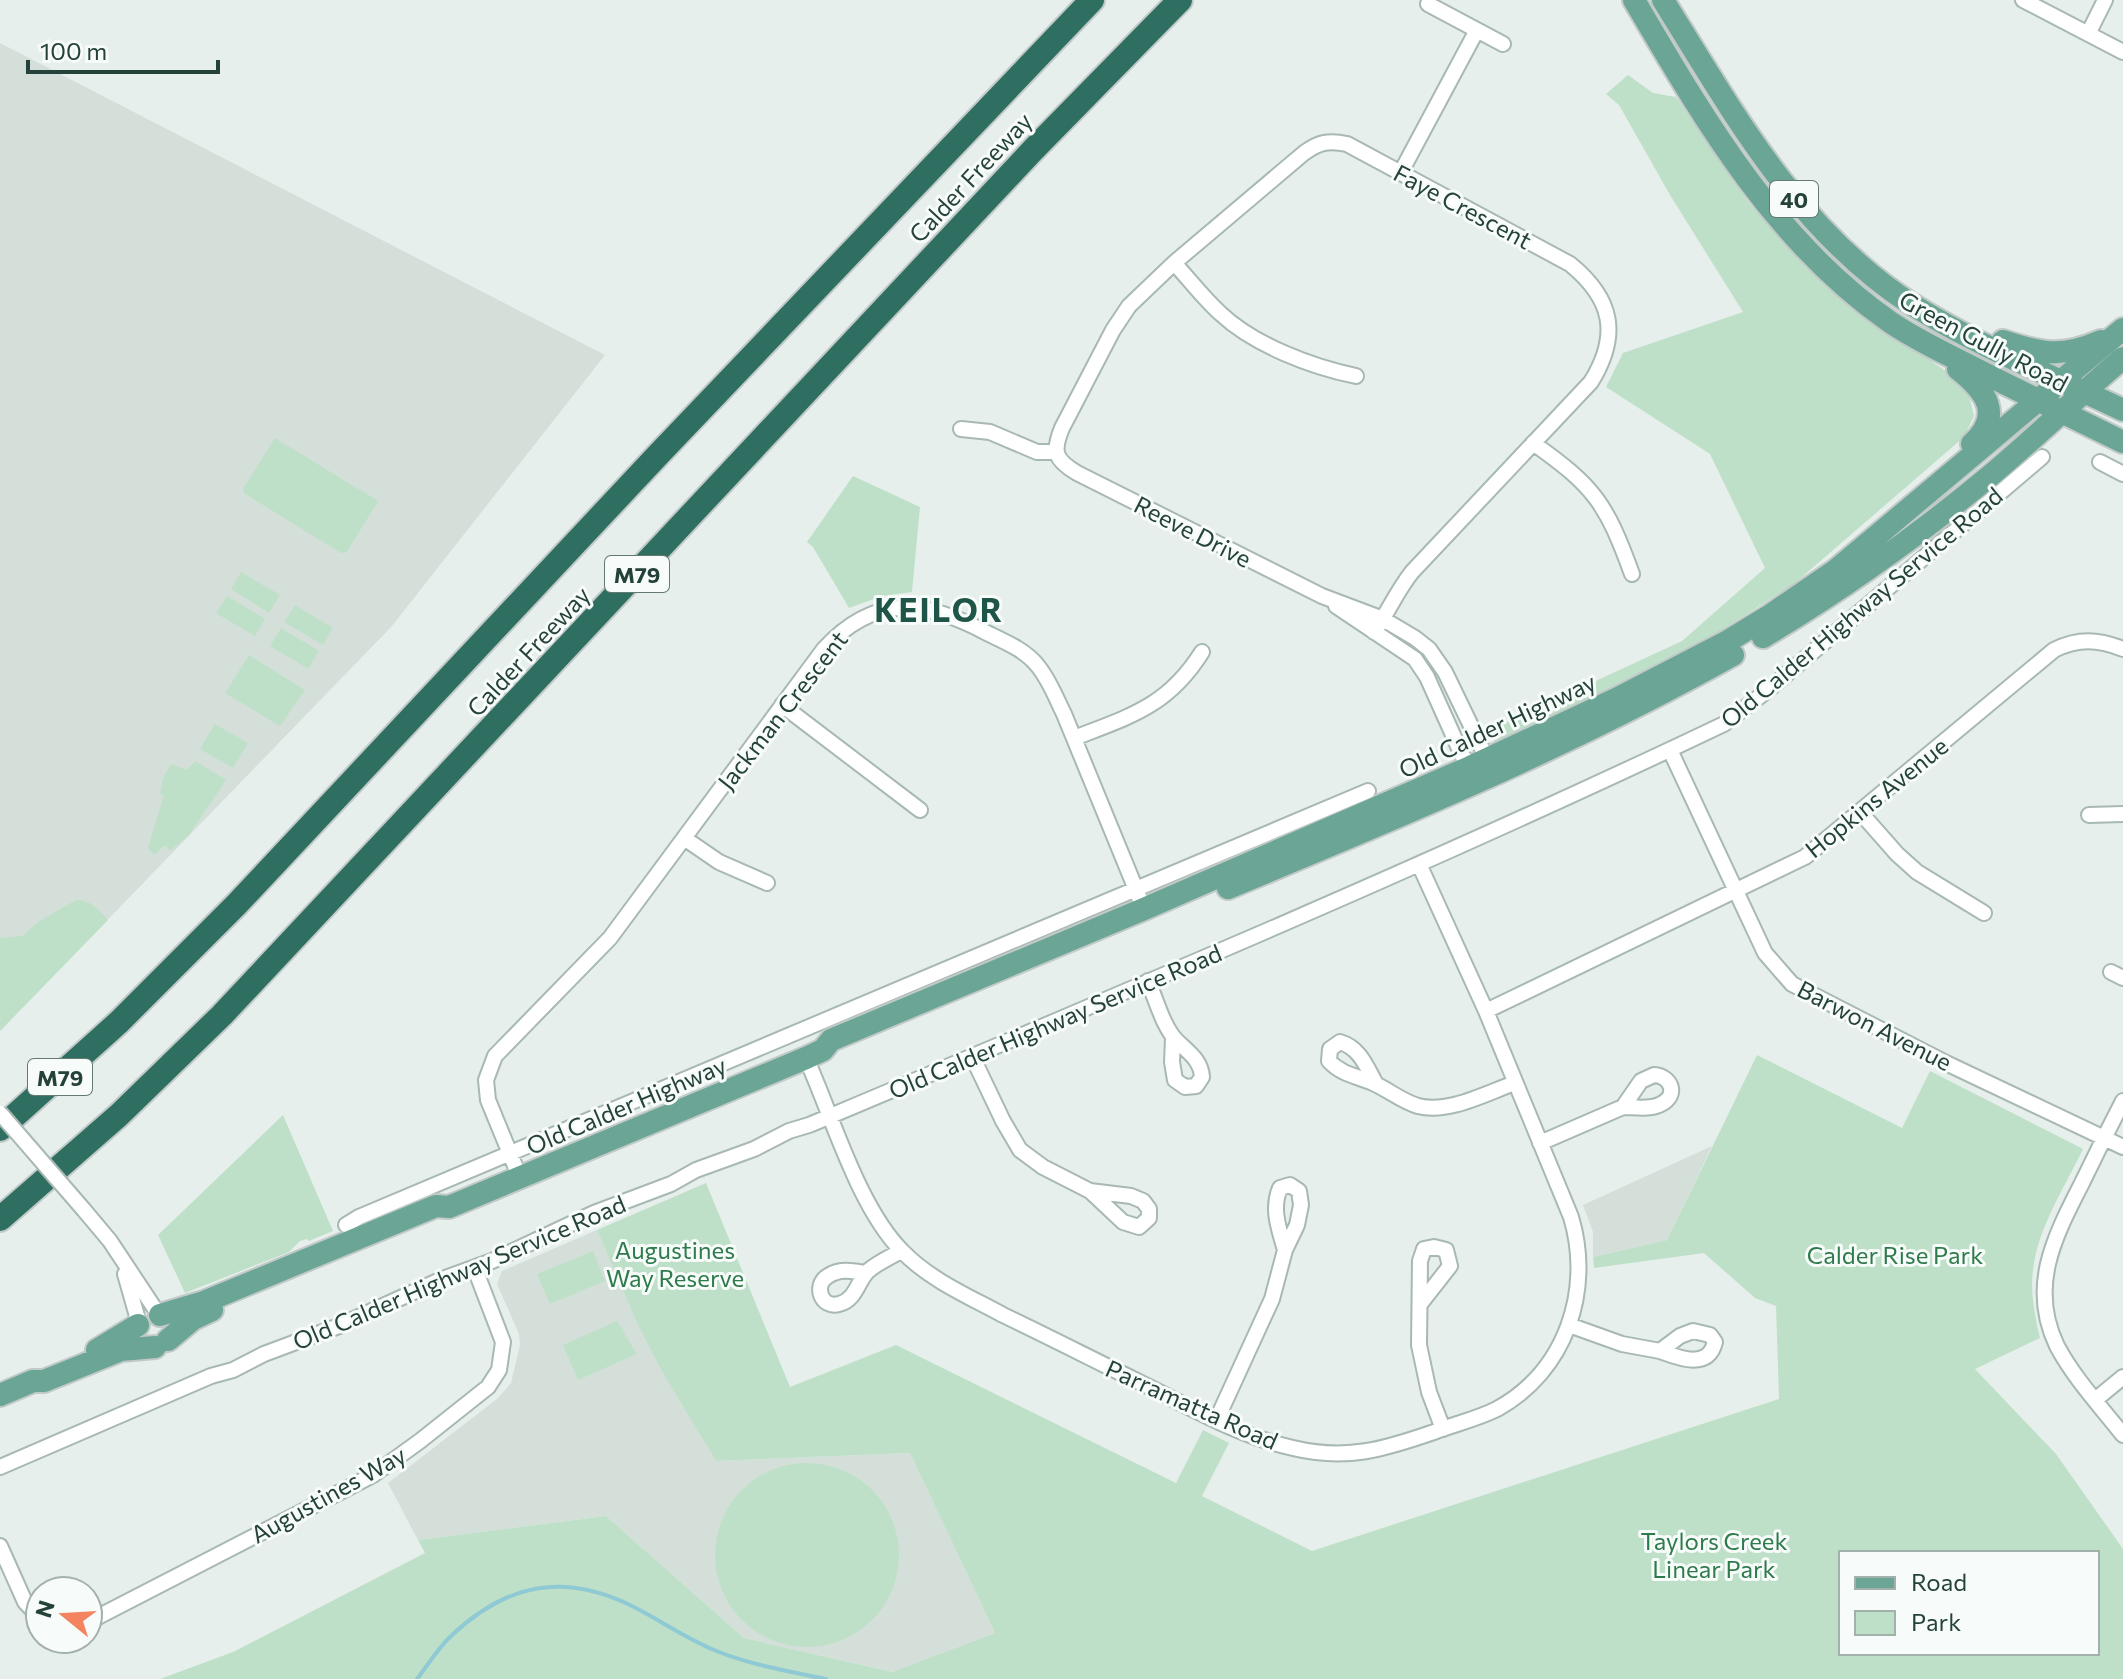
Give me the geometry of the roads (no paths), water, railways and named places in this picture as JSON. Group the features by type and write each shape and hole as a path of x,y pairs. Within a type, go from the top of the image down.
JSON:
{"highway":[{"name":"Calder Freeway","path":"0,1129 119,1022 237,904 657,456 1092,0"},
{"name":"Calder Freeway","path":"0,1219 109,1125 222,1015 1033,150 1180,0"}],"main road":[{"name":"Green Gully Road","path":"1634,0 1695,103 1775,215 1792,236 1860,299 1892,324 2123,442"},
{"name":"Green Gully Road","path":"1663,0 1737,119 1800,207 1873,275 1934,317 2059,382 2123,410"},
{"path":"1934,317 2046,353 2081,349 2121,331"},
{"name":"Old Calder Highway","path":"1480,769 1728,641 1836,570 2121,331"},
{"path":"1836,570 1976,441 1987,425 1989,408 1980,389 1913,335"},
{"name":"Old Calder Highway","path":"33,1381 40,1371 109,1345 149,1319 204,1302 436,1206 449,1207 814,1054 837,1051 1143,906 1641,705 1787,623 1923,529 1992,474 2123,358"},
{"name":"Old Calder Highway","path":"0,1395 121,1350 162,1344 202,1314 440,1219 449,1207"},
{"path":"149,1319 170,1326 162,1344"}],"street":[{"path":"2023,0 2123,52"},
{"path":"2088,34 2105,0"},
{"path":"1428,4 1503,44"},
{"path":"1401,172 1477,30"},
{"name":"Faye Crescent","path":"1060,458 1056,442 1062,428 1113,330 1129,306 1174,263 1315,145 1334,141 1347,144 1570,264 1595,287 1602,300 1609,327 1608,344 1601,366 1591,382 1412,572 1374,632"},
{"path":"1174,263 1220,314 1241,330 1325,370 1356,376"},
{"name":"Reeve Drive","path":"961,429 990,432 1060,458 1322,596 1407,652 1421,667 1480,769"},
{"path":"1533,443 1570,469 1594,493 1614,528 1632,574"},
{"name":"Old Calder Highway Service Road","path":"0,1467 211,1376 239,1368 264,1354 339,1326 440,1280 475,1269 594,1213 671,1184 696,1170 754,1149 789,1131 830,1117 1148,981 1419,864 1670,750 1735,717 2042,457"},
{"path":"2100,462 2123,474"},
{"name":"Reeve Drive","path":"1322,596 1383,619 1415,638 1435,656 1480,769"},
{"name":"Jackman Crescent","path":"520,1178 486,1089 488,1072 495,1056 599,952 824,649 849,625 879,611 919,607 947,613 1024,653 1039,668 1074,738 1143,906"},
{"name":"Hopkins Avenue","path":"1486,1011 1805,857 2054,650 2066,644 2089,640 2123,649"},
{"path":"1074,738 1153,705 1188,674 1202,652"},
{"path":"782,705 920,810"},
{"name":"Barwon Avenue","path":"1670,750 1771,962 1799,989 2065,1121 2123,1155"},
{"path":"346,1225 509,1153 1143,906 1368,791"},
{"path":"1860,812 1907,863 1984,913"},
{"path":"2089,815 2123,814"},
{"path":"684,838 719,862 767,883"},
{"name":"Parramatta Road","path":"814,1054 830,1117 881,1228 925,1273 1255,1437 1295,1449 1353,1454 1381,1450 1478,1418 1522,1391 1545,1368 1569,1325 1579,1284 1579,1248 1571,1217 1486,1011 1419,864"},
{"path":"1148,981 1173,1038"},
{"path":"972,1056 1020,1150 1043,1167 1090,1191"},
{"path":"1376,1084 1390,1095 1417,1106 1432,1108 1456,1104 1515,1083"},
{"path":"2123,1101 2051,1247 2045,1289 2050,1327 2057,1344 2123,1435"},
{"path":"1540,1143 1623,1107"},
{"path":"0,1113 84,1210 120,1259 149,1319"},
{"name":"Barwon Avenue","path":"2103,1141 2123,1147"},
{"path":"1217,1419 1272,1299 1285,1250"},
{"path":"865,1273 901,1251"},
{"path":"120,1259 149,1319"},
{"name":"Augustines Way","path":"104,1614 373,1475 488,1387 499,1370 503,1342 475,1269"},
{"path":"1421,1303 1419,1345 1422,1365 1443,1429"},
{"path":"1569,1325 1622,1344 1660,1351"},
{"path":"2095,1400 2123,1377"},
{"path":"0,1546 24,1600"}],"waterway":[{"path":"417,1679 451,1636 493,1604 537,1588 560,1587 584,1589 608,1596 728,1655 826,1679"}],"district":[{"name":"KEILOR","path":"939,609"}],"park label":[{"name":"Calder Rise Park","path":"1895,1254"},
{"name":"Augustines Way Reserve","path":"675,1263"},
{"name":"Taylors Creek Linear Park","path":"1714,1554"}]}
